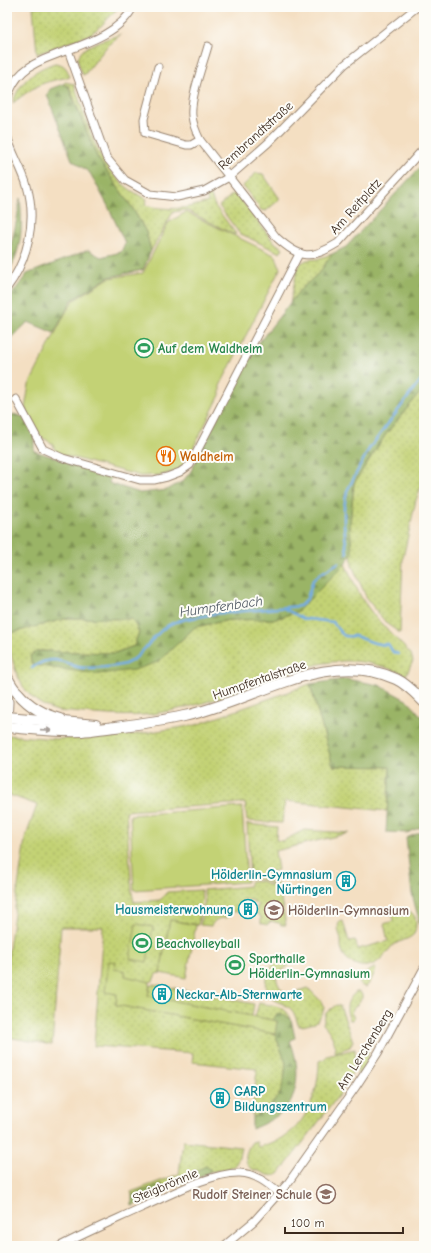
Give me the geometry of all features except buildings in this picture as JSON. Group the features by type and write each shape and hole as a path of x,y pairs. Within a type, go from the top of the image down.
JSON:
{"street":[{"path":"7,99 12,86 23,72 40,61 114,29 130,14 133,7"},
{"name":"Rembrandtstraße","path":"68,50 106,157 125,180 150,194 177,197 204,191 229,177 268,143 344,66 417,7"},
{"path":"16,400 43,448 63,458 140,480 154,480 167,477 180,472 190,464 299,254 287,247 277,238 200,140 195,130 192,115 193,98 208,46"},
{"path":"158,67 144,119 145,134 186,145 191,145 200,140"},
{"path":"7,135 27,186 30,202 30,227 25,252 16,275 7,288"},
{"name":"Am Reitplatz","path":"299,254 313,255 338,243 424,148"},
{"name":"Humpfentalstraße","path":"7,722 57,731 84,731 144,724 186,716 219,707 305,675 353,669 379,673 396,679 407,686 424,702"},
{"path":"7,678 18,693 40,711 78,724"},
{"path":"7,688 7,722"},
{"name":"Humpfentalstraße","path":"7,722 118,726"},
{"name":"Am Lerchenberg","path":"224,1246 254,1221 279,1193 355,1088 375,1059 424,968"},
{"name":"Steigbrönnle","path":"60,1246 179,1190 227,1174 240,1173 253,1175 264,1180 279,1193"}],"green space":[{"path":"33,7 119,7 91,34 37,54"},
{"path":"121,34 108,45 83,75 78,59 84,49"},
{"path":"55,63 61,64 65,67 70,77 39,85 13,103 19,89 28,78 41,69"},
{"path":"65,82 74,84 91,135 107,165 117,178 130,190 147,199 145,205 169,209 184,208 208,202 206,196 210,194 215,206 236,234 233,234 186,210 173,212 151,251 146,232 133,209 97,157 69,86 63,84"},
{"path":"63,84 68,86 97,157 133,209 146,232 151,251 143,270 109,277 72,300 54,333 28,322 7,342 7,301 27,274 88,250 101,257 121,252 125,243 108,206 90,173 72,160 47,95 50,89"},
{"path":"424,163 424,388 386,434 354,483 350,524 352,553 345,564 298,611 276,619 229,620 195,627 158,662 134,670 98,674 32,665 30,656 37,651 115,653 134,646 139,632 132,619 68,618 7,634 7,417 14,414 23,417 34,436 34,451 111,475 109,483 140,493 167,490 183,481 191,471 233,385 257,345 300,290 320,272 332,254 346,247"},
{"path":"256,173 263,174 280,199 266,211 261,210 243,186"},
{"path":"235,192 273,241 283,249 280,253 239,233 219,206"},
{"path":"20,198 20,238 16,256 7,275 7,255 10,249 17,219"},
{"name":"Auf dem Waldheim","path":"186,212 276,256 280,269 220,386 220,395 184,466 177,471 162,475 140,476 56,453 53,444 40,436 25,408 29,385 67,310 74,300 109,278 143,273 168,223"},
{"path":"332,254 320,272 300,290 290,303 297,270 301,263 307,260 317,259"},
{"path":"424,388 424,479 416,500 403,558 400,633 387,624 367,599 352,565 350,524 354,483 386,434"},
{"path":"345,564 362,599 375,617 411,654 413,661 406,675 368,663 352,661 331,662 305,668 233,694 191,706 146,715 109,715 58,711 48,708 40,703 27,692 22,685 9,649 7,634 68,618 133,619 139,632 134,646 115,653 37,651 77,671 98,674 158,662 195,627 229,620 276,619 298,611"},
{"path":"346,679 379,685 408,701 424,719 424,826 407,833 386,832 390,767 333,766 310,684"},
{"path":"310,684 333,766 390,766 387,811 285,801 282,823 247,821 245,803 126,811 132,893 134,902 160,900 167,892 201,890 202,900 198,925 170,920 160,973 156,974 153,981 150,982 124,976 114,969 114,964 109,963 117,994 116,1005 275,1034 286,1063 284,1080 280,1094 271,1105 256,1116 252,1117 257,1069 192,1062 193,1053 94,1046 103,927 61,927 52,1045 7,1037 7,962 25,839 37,805 7,794 7,735 56,739 131,735 196,725"},
{"path":"242,807 247,882 134,890 130,815"},
{"path":"247,824 277,827 276,840 283,841 304,830 349,833 275,851 278,870 270,872 271,882 268,883 262,879 250,879"},
{"path":"424,831 423,929 421,928 412,894 406,838"},
{"path":"262,881 267,885 278,884 286,925 281,925 271,921 267,925 261,923 261,917 256,913 258,904 254,903 254,901 243,899 242,903 240,903 238,912 234,911 227,918 218,919 211,926 200,925 205,900 203,890 250,886 250,882"},
{"path":"399,909 409,911 414,915 416,927 414,934 392,946 381,959 372,965 356,965 347,959 342,950 338,929 339,922 343,921 349,941 355,940 358,949 388,941 384,924 393,921 392,913"},
{"path":"170,920 196,925 186,978 160,973"},
{"name":"Beachvolleyball","path":"136,924 153,927 147,962 130,959"},
{"path":"281,957 287,958 290,964 283,970 282,975 276,976 278,985 286,993 298,997 298,991 307,988 321,1001 324,1008 322,1015 315,1023 299,1026 291,1009 286,1005 273,1000 267,993 267,976 273,965"},
{"path":"109,961 116,962 114,969 125,971 125,976 150,982 148,996 277,1021 275,1034 116,1005 117,994 105,992"},
{"path":"375,968 374,974 367,986 362,985 360,980 362,977 368,971"},
{"path":"154,984 254,1004 252,1016 148,996 150,986"},
{"path":"356,992 360,992 362,998 351,1012 354,1018 350,1020 347,1012 347,1004"},
{"path":"259,1003 282,1008 291,1019 281,1013 277,1014 273,1020 255,1017"},
{"path":"336,1005 340,1006 353,1041 350,1047 336,1052 334,1050 336,1049 333,1039 328,1029 323,1024 326,1013"},
{"path":"281,1013 291,1019 295,1038 290,1041 297,1067 296,1086 290,1103 284,1110 273,1119 252,1129 252,1117 256,1116 271,1105 280,1094 284,1080 286,1063 275,1034 277,1021 273,1020 277,1014"},
{"path":"368,1048 367,1064 357,1075 361,1050"},
{"path":"355,1049 353,1069 345,1087 279,1174 273,1176 253,1170 246,1160 248,1149 252,1142 256,1141 258,1147 281,1139 293,1130 306,1113 315,1093 319,1072 319,1061 327,1056"},
{"path":"183,1141 241,1147 238,1161 232,1167 210,1172 210,1169 185,1176 184,1183 166,1190 161,1184 132,1195 131,1192 179,1174"},
{"path":"206,1166 210,1169 210,1172 184,1183 185,1176"},
{"path":"161,1184 166,1190 132,1206 132,1195"}],"waterway":[{"name":"Humpfenbach","path":"347,554 344,524 344,507 347,491 369,449 424,376"},
{"name":"Humpfenbach","path":"32,668 49,660 56,660 82,668 99,668 121,665 134,659 155,636 167,626 178,621 211,614 300,606 307,599 313,580 338,563"},
{"path":"283,608 306,620 333,622 345,636 356,636 376,643 388,644 393,652 398,654"}],"place":[{"name":"Auf dem Waldheim","path":"144,348"},
{"name":"Waldheim","path":"166,456"},
{"name":"Hölderlin-Gymnasium Nürtingen","path":"346,881"},
{"name":"Hausmeisterwohnung","path":"248,909"},
{"name":"Hölderlin-Gymnasium","path":"274,910"},
{"name":"Beachvolleyball","path":"142,943"},
{"name":"Sporthalle Hölderlin-Gymnasium","path":"235,965"},
{"name":"Neckar-Alb-Sternwarte","path":"162,994"},
{"name":"GARP Bildungszentrum","path":"220,1098"},
{"name":"Rudolf Steiner Schule","path":"326,1194"}]}
